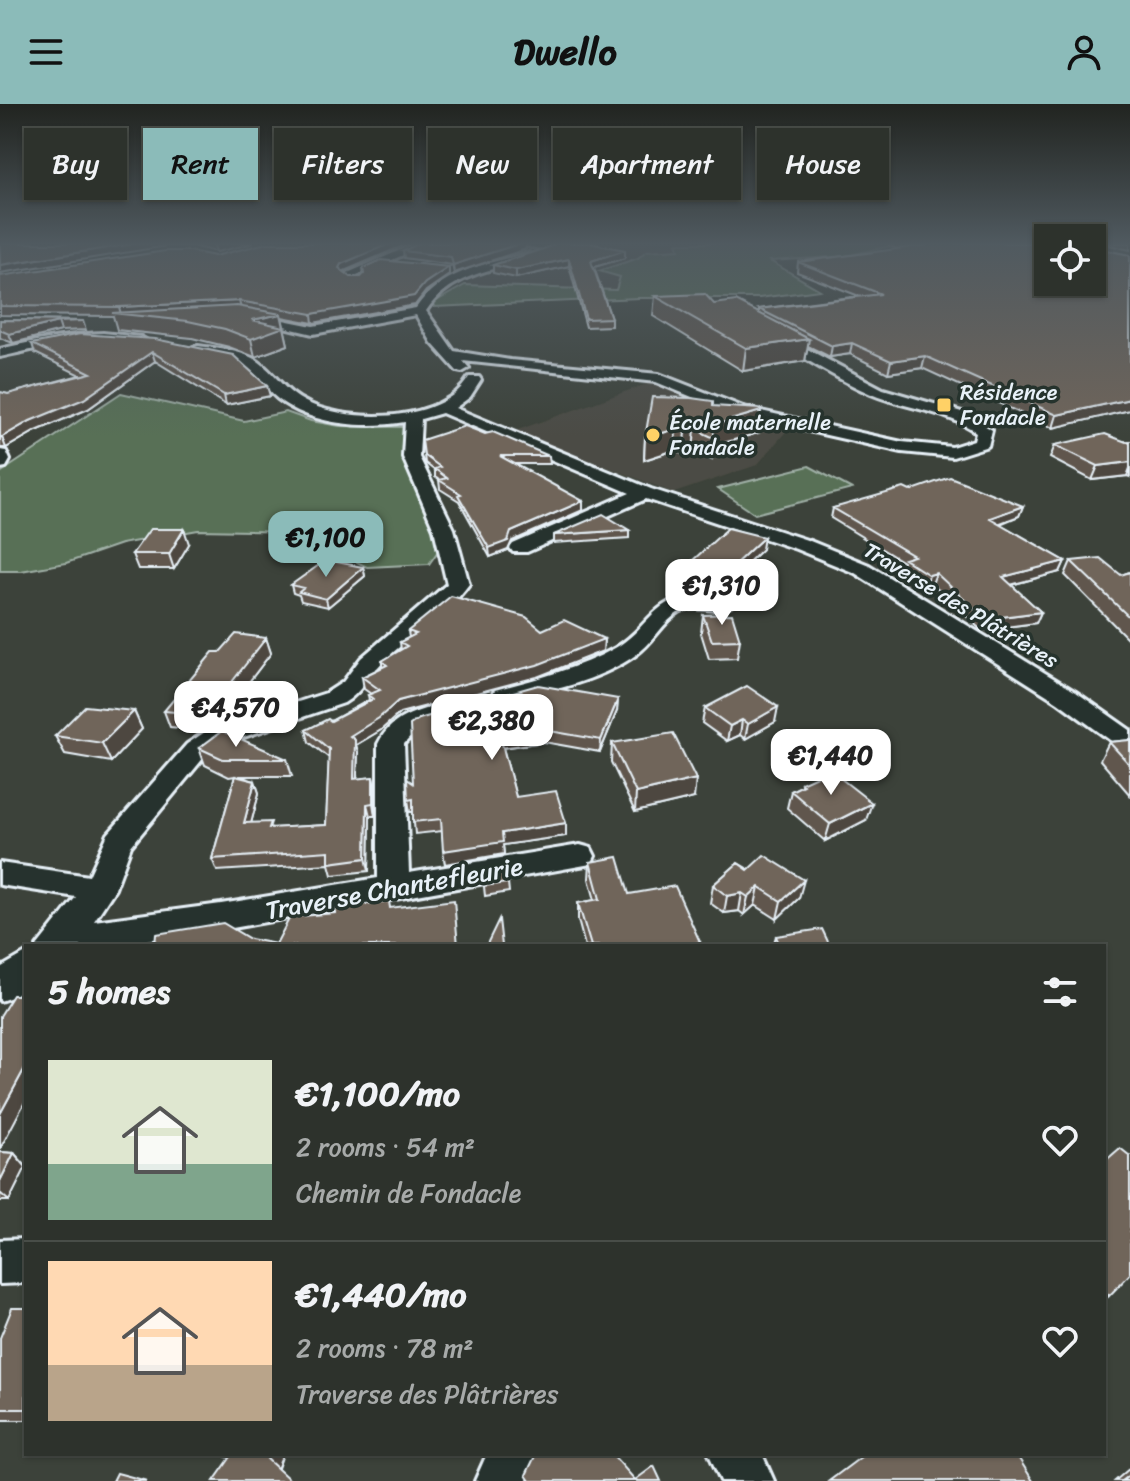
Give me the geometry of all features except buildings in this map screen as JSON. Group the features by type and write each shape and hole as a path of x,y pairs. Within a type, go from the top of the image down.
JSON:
{"street":[{"path":"229,316 250,317 313,330 360,324 420,311 423,307"},
{"path":"420,311 437,340 474,380"},
{"path":"452,355 510,364 659,378 758,417 902,447 961,451 982,443 984,430 948,412 880,393 756,326"},
{"path":"0,353 88,335 243,359 256,366 283,396 310,410 360,420 413,417 442,408 467,391 474,380 527,370 590,370"},
{"name":"Traverse des Plâtrières","path":"442,408 645,493 791,541 862,569 1067,697 1130,742"},
{"path":"60,942 99,889 118,842 196,750 214,738 335,698 352,687 369,663 448,597 458,584 444,529 411,457 413,417"},
{"path":"0,455 0,463"},
{"path":"520,548 645,493"},
{"path":"394,888 391,744 395,733 410,722 554,682 625,652 651,631 671,608 683,603 723,603"},
{"name":"Traverse Chantefleurie","path":"60,942 580,856"},
{"path":"0,874 99,889"},
{"path":"0,987 24,969"},
{"path":"0,1262 24,1261"},
{"path":"500,1481 513,1456"},
{"path":"735,1456 749,1481"}],"shaded area":[{"name":"École maternelle Fondacle","path":"658,380 708,405 790,427 757,465 674,493 515,431"}],"green space":[{"path":"121,393 244,421 286,412 311,421 340,426 408,427 443,544 429,564 367,567 297,532 198,530 121,544 66,563 21,571 0,571 0,473"},
{"path":"809,466 852,489 755,514 718,489"}],"place":[{"name":"Résidence Fondacle","path":"944,405"},
{"name":"École maternelle Fondacle","path":"653,435"}]}
